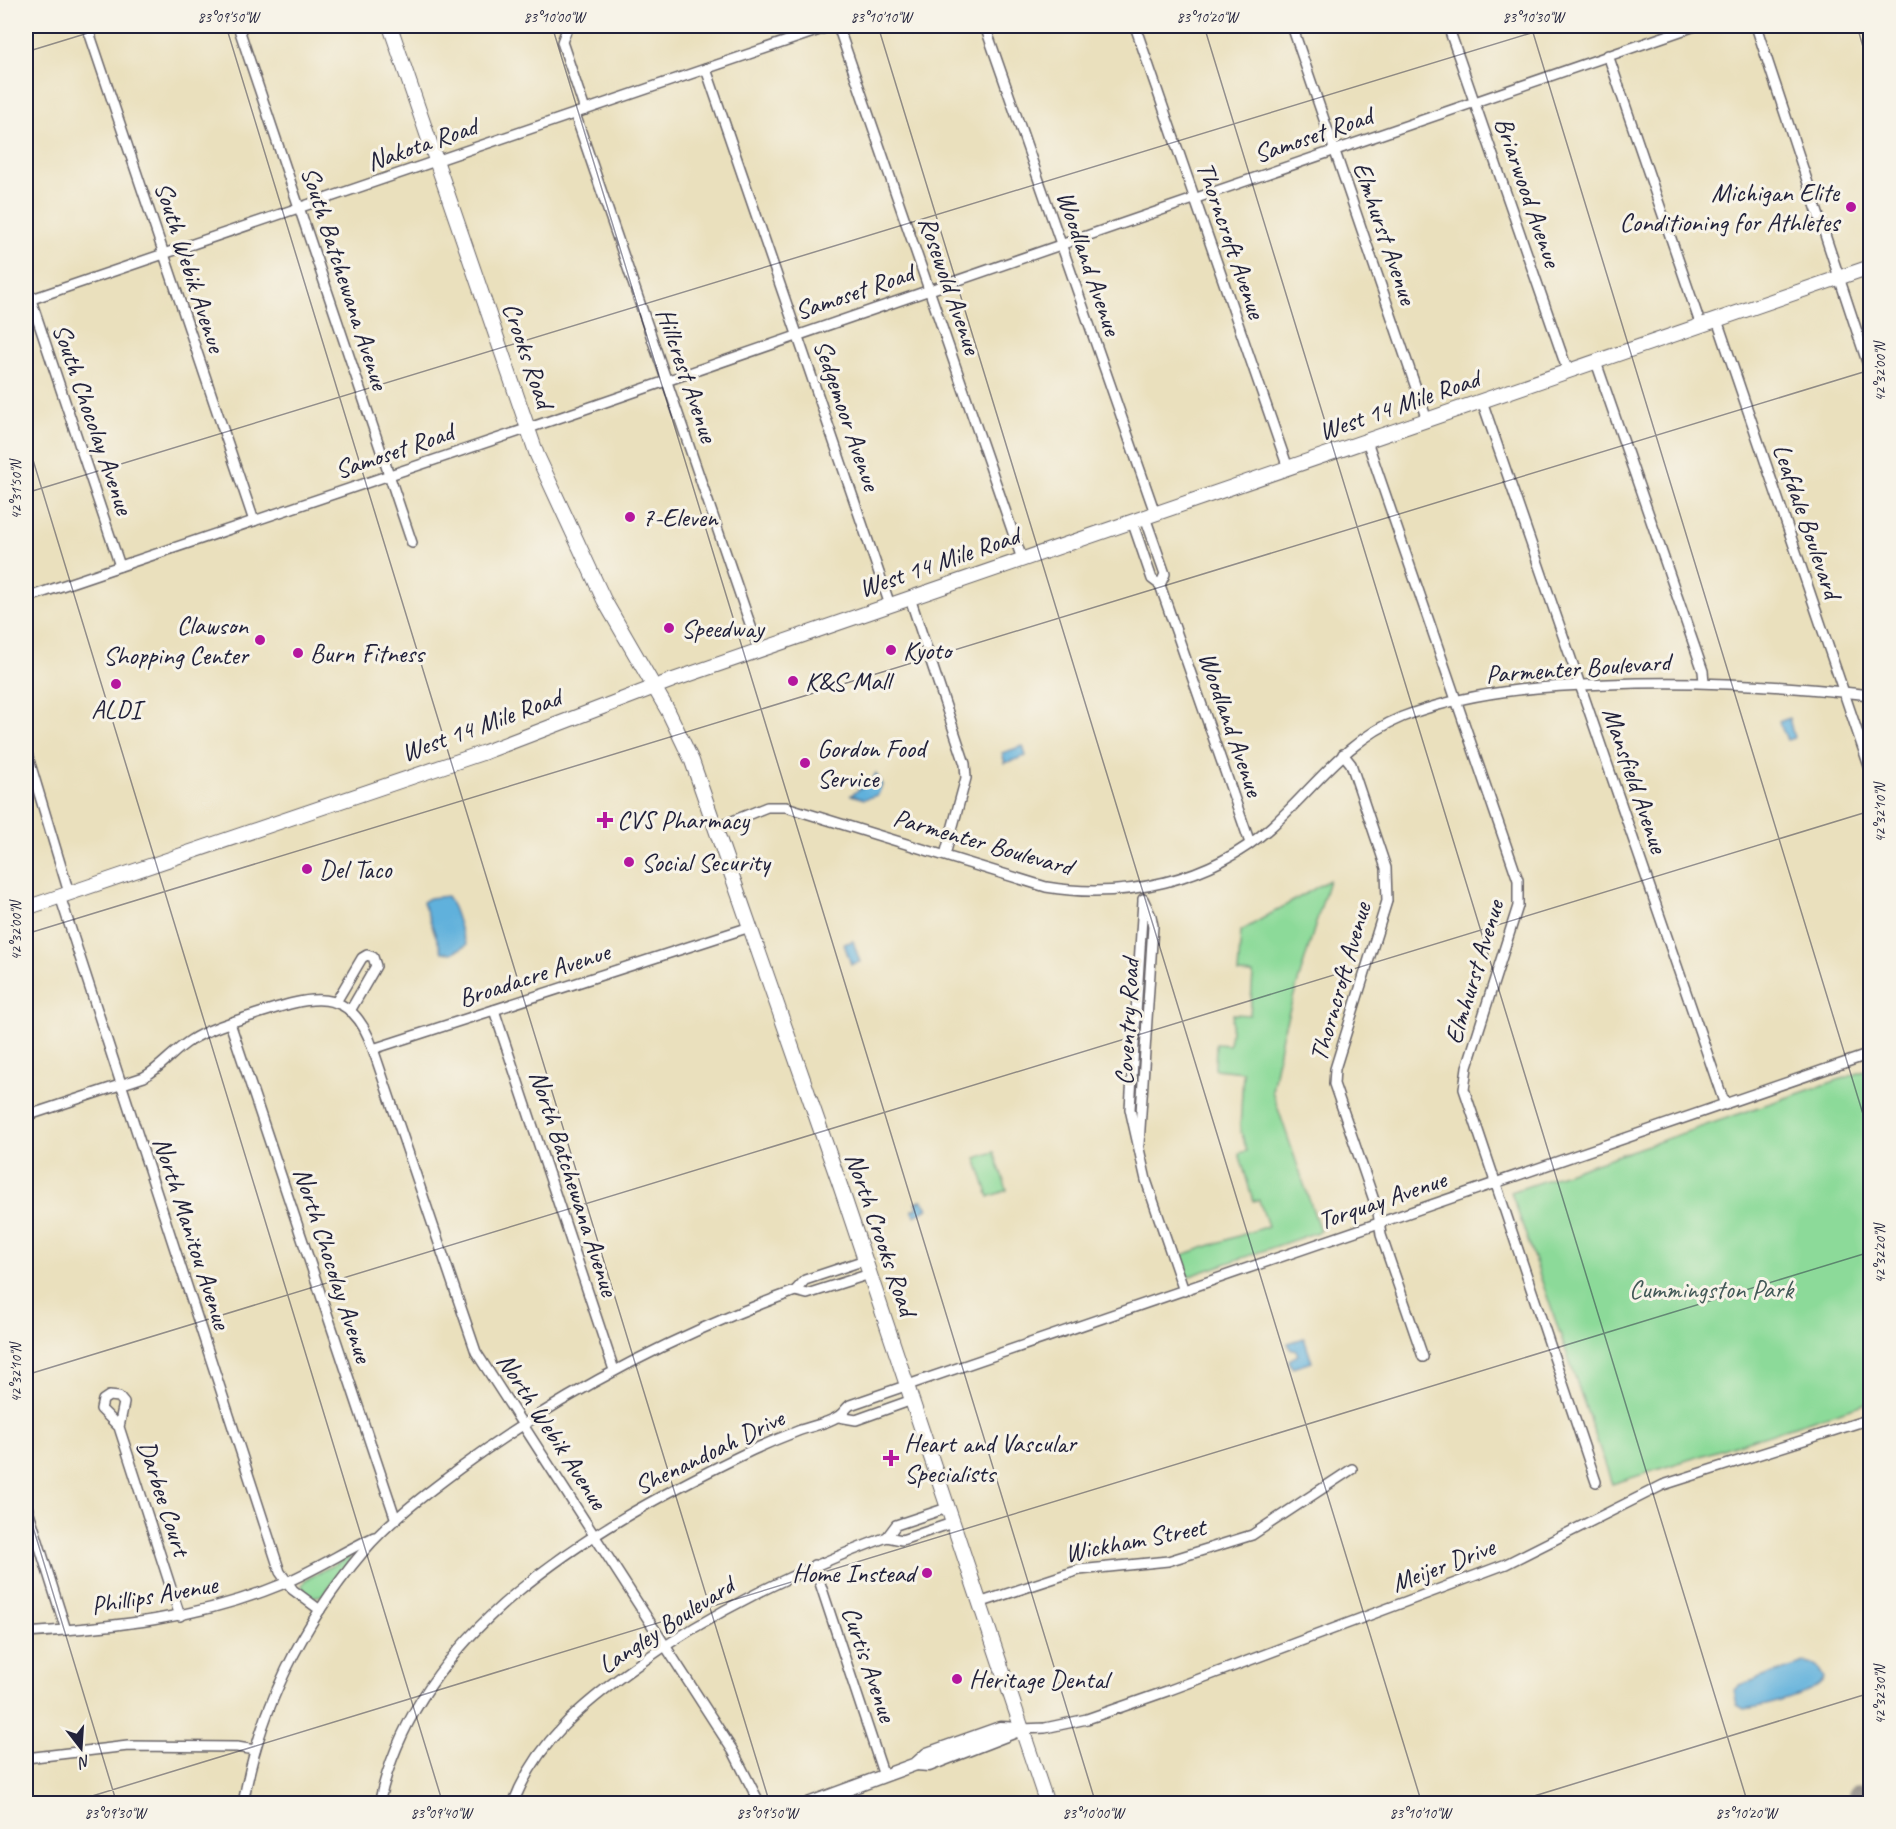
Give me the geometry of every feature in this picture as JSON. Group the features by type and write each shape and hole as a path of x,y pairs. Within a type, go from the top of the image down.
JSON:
{"main road":[{"name":"Crooks Road","path":"390,26 527,428 549,485 604,600 653,687"},
{"name":"West 14 Mile Road","path":"26,908 485,752 653,687 1870,267"},
{"name":"North Crooks Road","path":"653,687 688,753 750,927 870,1274 1047,1803"}],"street":[{"name":"South Webik Avenue","path":"87,26 255,521"},
{"name":"South Batchewana Avenue","path":"238,26 412,543"},
{"path":"568,26 562,42 585,110"},
{"name":"Nakota Road","path":"28,300 831,26"},
{"name":"Rosewold Avenue","path":"838,26 1022,559"},
{"name":"Woodland Avenue","path":"986,26 1150,515 1165,574 1160,585"},
{"name":"Thorncroft Avenue","path":"1135,26 1288,468"},
{"name":"Elmhurst Avenue","path":"1292,26 1427,420"},
{"name":"Briarwood Avenue","path":"1448,26 1568,372"},
{"name":"Samoset Road","path":"26,598 1695,26"},
{"path":"1756,26 1870,370"},
{"path":"1608,55 1701,326"},
{"name":"Sedgemoor Avenue","path":"705,69 890,605"},
{"name":"Hillcrest Avenue","path":"575,114 759,650"},
{"name":"South Chocolay Avenue","path":"26,285 28,300 120,566"},
{"name":"Leafdale Boulevard","path":"1717,320 1870,769"},
{"path":"1596,362 1703,671 1704,681"},
{"name":"Mansfield Avenue","path":"1482,401 1725,1105"},
{"name":"Elmhurst Avenue","path":"1367,441 1515,870 1519,889 1518,906 1464,1079 1467,1100 1596,1482"},
{"name":"Woodland Avenue","path":"1132,521 1152,579 1160,585 1250,843"},
{"path":"910,598 965,764 966,778 945,855"},
{"name":"Parmenter Boulevard","path":"715,828 767,807 786,807 1046,887 1102,892 1140,888 1184,876 1250,843 1272,827 1343,754 1389,724 1457,701 1538,687 1704,681 1870,695"},
{"name":"North Manitou Avenue","path":"26,750 64,895 122,1084 244,1464 286,1582"},
{"name":"Thorncroft Avenue","path":"1343,754 1351,764 1388,880 1387,901 1334,1077 1337,1099 1423,1358"},
{"name":"Coventry Road","path":"1140,888 1143,902 1130,1108 1146,1180 1184,1291"},
{"name":"Coventry Road","path":"1139,1146 1153,939 1151,916 1143,902"},
{"name":"Broadacre Avenue","path":"373,1049 750,927"},
{"path":"336,1002 362,958 367,955 373,957 376,966 350,1011"},
{"path":"26,1116 153,1072 189,1041 230,1023 299,1000 317,999 336,1002 350,1011 362,1023 373,1049"},
{"name":"North Batchewana Avenue","path":"494,1010 614,1370"},
{"name":"North Chocolay Avenue","path":"230,1023 396,1520"},
{"name":"North Webik Avenue","path":"373,1049 471,1340 522,1425 733,1751 760,1803"},
{"name":"Torquay Avenue","path":"907,1386 1870,1054"},
{"path":"243,1803 255,1750 277,1687 320,1610 379,1535 396,1520 445,1480 522,1425 614,1370 718,1320 795,1291 805,1280 865,1260"},
{"path":"795,1291 807,1294 870,1274"},
{"name":"Shenandoah Drive","path":"379,1803 395,1752 412,1715 450,1658 504,1604 595,1537 652,1501 743,1454 839,1417 850,1405 907,1386"},
{"name":"Shenandoah Drive","path":"839,1417 856,1420 912,1400"},
{"name":"Meijer Drive","path":"1022,1729 1072,1722 1170,1690 1506,1563 1671,1482 1870,1419"},
{"name":"Darbee Court","path":"119,1427 180,1616"},
{"name":"Wickham Street","path":"979,1603 1079,1570 1168,1561 1252,1534 1352,1469"},
{"path":"26,1503 66,1630"},
{"name":"Langley Boulevard","path":"513,1803 534,1762 558,1729 590,1700 665,1646 745,1598 814,1565 886,1537 896,1525 947,1508"},
{"name":"Langley Boulevard","path":"886,1537 902,1540 952,1523"},
{"name":"Phillips Avenue","path":"26,1633 138,1624 234,1602 286,1582 379,1535"},
{"name":"Curtis Avenue","path":"814,1565 884,1776"},
{"path":"286,1582 320,1610"},
{"path":"808,1803 916,1764 929,1765 1022,1729"},
{"path":"26,1758 128,1746 237,1747 255,1750"}],"green space":[{"path":"1329,880 1282,1035 1272,1091 1320,1231 1187,1277 1179,1256 1268,1226 1259,1200 1253,1201 1239,1153 1247,1151 1240,1129 1243,1072 1215,1069 1216,1044 1229,1045 1233,1014 1250,1015 1253,974 1238,973 1241,931"},
{"name":"Cummingston Park","path":"1870,1069 1870,1402 1612,1484 1511,1192"},
{"path":"994,1152 1007,1190 989,1197 976,1158"},
{"path":"348,1557 351,1559 323,1595 314,1597 305,1592 302,1585 305,1580"}],"water":[{"path":"1789,718 1794,738 1787,740 1779,722"},
{"path":"1023,746 1026,756 1005,763 1002,753"},
{"path":"876,773 882,785 878,795 864,799 851,795 871,781"},
{"path":"447,896 467,945 452,953 442,952 423,902 429,898"},
{"path":"853,941 860,962 851,964 844,944"},
{"path":"922,1200 928,1208 915,1216 912,1210 918,1208 916,1203"},
{"path":"1304,1338 1312,1362 1292,1368 1289,1360 1298,1355 1296,1351 1290,1349 1288,1343"},
{"path":"1804,1663 1817,1667 1824,1678 1819,1684 1788,1699 1763,1706 1744,1709 1737,1705 1734,1691 1740,1685"}],"taxiway":[{"path":"1860,1796 1862,1804"}],"place":[{"name":"Michigan Elite Conditioning for Athletes","path":"1851,207"},
{"name":"7-Eleven","path":"630,517"},
{"name":"Speedway","path":"669,628"},
{"name":"Clawson Shopping Center","path":"260,640"},
{"name":"Kyoto","path":"891,650"},
{"name":"Burn Fitness","path":"298,653"},
{"name":"K&S Mall","path":"793,681"},
{"name":"ALDI","path":"116,684"},
{"name":"Gordon Food Service","path":"805,763"},
{"name":"CVS Pharmacy","path":"605,820"},
{"name":"Social Security","path":"629,862"},
{"name":"Del Taco","path":"307,869"},
{"name":"Heart and Vascular Specialists","path":"891,1458"},
{"name":"Home Instead","path":"927,1573"},
{"name":"Heritage Dental","path":"957,1679"}]}
